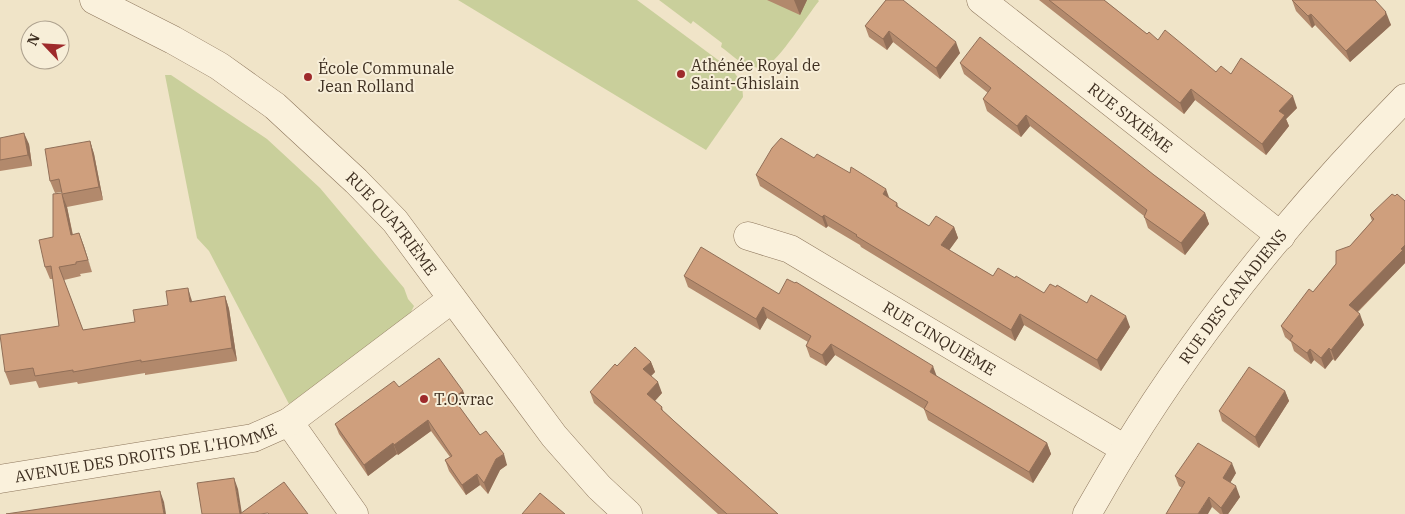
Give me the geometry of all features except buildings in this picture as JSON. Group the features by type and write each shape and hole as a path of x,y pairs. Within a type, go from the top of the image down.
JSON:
{"street":[{"name":"RUE QUATRIÈME","path":"94,0 173,40 219,66 275,106 356,181 395,220 554,436 599,487 628,514"},
{"name":"RUE SIXIÈME","path":"981,0 1280,236"},
{"name":"RUE DES CANADIENS","path":"1087,514 1126,448 1199,340 1239,287 1280,236 1368,136 1405,98"},
{"name":"RUE CINQUIÈME","path":"748,236 790,249 1126,448"},
{"name":"AVENUE DES DROITS DE L'HOMME","path":"0,479 253,438 289,422 452,299"},
{"name":"AVENUE DES DROITS DE L'HOMME","path":"289,422 354,514"}],"green space":[{"name":"Athénée Royal de Saint-Ghislain","path":"458,0 637,0 733,71 742,83 743,97 706,150"},
{"path":"659,0 819,1 778,56 765,67 760,68 741,62 721,47 722,43 693,21 691,24"},
{"path":"165,75 171,75 267,139 320,188 404,288 408,299 414,306 404,320 289,404 209,251 197,238"}],"place":[{"name":"Athénée Royal de Saint-Ghislain","path":"681,74"},
{"name":"École Communale Jean Rolland","path":"308,77"},
{"name":"T.O.vrac","path":"424,399"}]}
